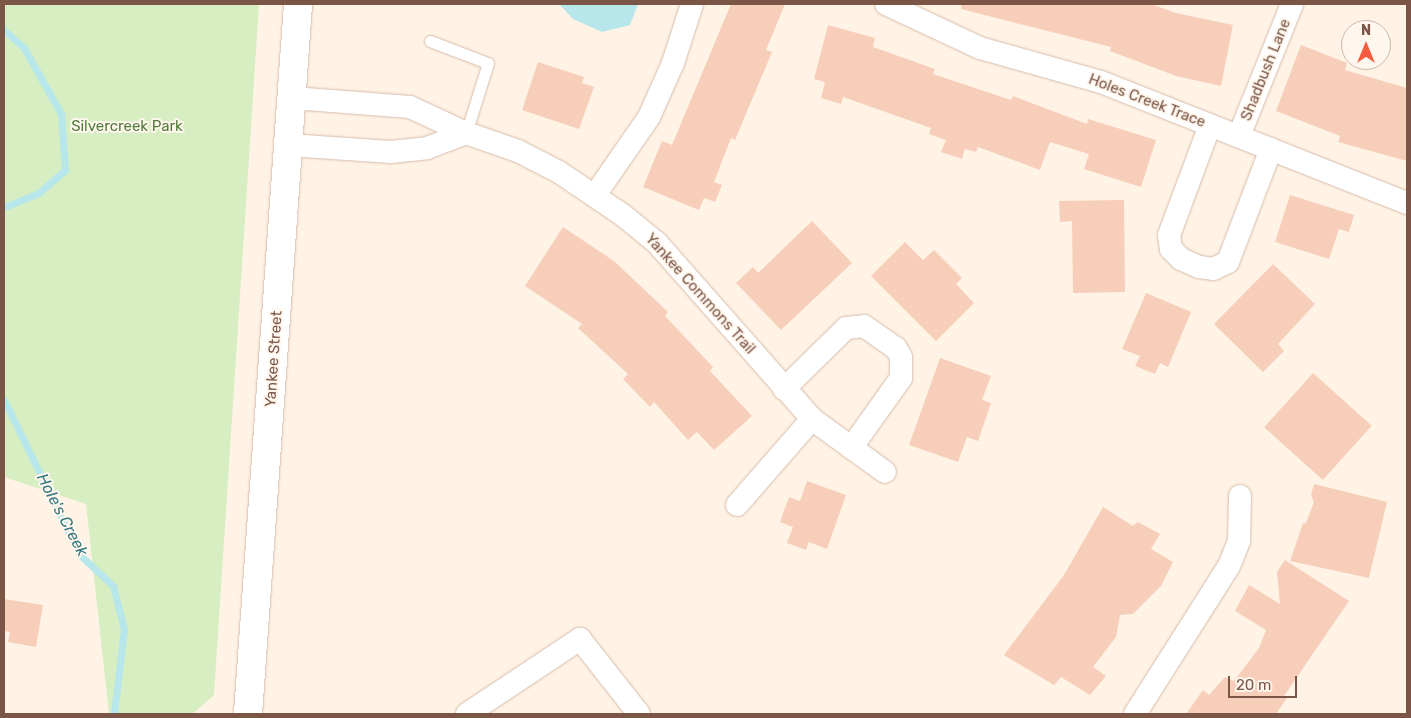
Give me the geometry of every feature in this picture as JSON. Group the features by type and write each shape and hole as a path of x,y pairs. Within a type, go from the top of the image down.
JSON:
{"street":[{"name":"Yankee Street","path":"248,714 293,98 298,4"},
{"path":"595,195 649,117 673,63 692,4"},
{"name":"Holes Creek Trace","path":"886,4 980,48 1101,82 1407,203"},
{"name":"Shadbush Lane","path":"1239,136 1292,4"},
{"name":"Yankee Commons Trail","path":"293,98 410,107 466,133 518,151 595,195 657,243 812,419 885,472"},
{"path":"1210,125 1168,235 1171,249 1181,259 1199,267 1213,269 1228,262 1271,149"},
{"path":"289,145 391,152 427,148 466,133"},
{"path":"784,389 846,328 864,326 896,348 901,357 901,378 851,448"},
{"path":"737,505 812,419"},
{"path":"1135,714 1229,566 1239,541 1240,496"},
{"path":"467,714 580,639 639,714"}],"lane":[{"path":"430,41 488,63 466,133"}],"green space":[{"name":"Silvercreek Park","path":"4,4 259,4 214,695 192,714 109,714 86,504 4,477"}],"water":[{"path":"559,4 638,4 630,25 602,32 573,19"}],"building":[{"path":"731,4 785,4 766,50 772,52 735,140 731,138 714,182 722,185 715,202 704,198 699,210 643,187 662,141 672,145"},
{"path":"962,4 1151,4 1176,13 1233,25 1221,86 1176,76 1110,51 1111,47 961,9"},
{"path":"828,25 875,38 873,47 935,69 933,74 1011,100 1013,96 1087,124 1088,119 1156,140 1141,187 1084,169 1089,154 1050,142 1040,170 978,147 976,152 965,149 962,159 941,152 946,140 929,134 931,128 843,97 841,104 821,98 825,82 814,79"},
{"path":"1301,45 1341,61 1341,70 1407,88 1407,161 1338,142 1340,136 1276,111"},
{"path":"538,62 584,77 582,83 594,87 579,129 522,110"},
{"path":"1290,195 1354,215 1349,232 1339,229 1329,259 1275,242"},
{"path":"1124,200 1125,292 1073,293 1072,221 1060,222 1059,201"},
{"path":"812,221 852,263 781,330 736,283 753,267 758,273"},
{"path":"563,227 614,261 668,312 665,316 713,367 710,371 752,416 714,450 697,432 688,440 654,402 650,407 623,379 628,374 578,328 582,324 525,286"},
{"path":"905,242 923,260 934,250 962,278 956,284 974,303 936,341 871,276"},
{"path":"1273,264 1315,304 1278,344 1284,351 1263,372 1214,324"},
{"path":"1146,293 1191,312 1168,367 1160,363 1155,374 1135,366 1140,356 1122,349"},
{"path":"940,358 991,376 982,400 991,403 978,441 967,437 958,462 909,445"},
{"path":"1313,373 1372,426 1323,480 1264,427"},
{"path":"807,481 846,495 827,549 809,542 806,550 787,543 793,527 780,522 789,497 800,501"},
{"path":"1314,484 1387,502 1369,578 1290,561 1303,523 1306,523 1314,502 1311,495"},
{"path":"1103,507 1133,526 1138,522 1160,534 1151,549 1173,562 1161,586 1133,614 1120,615 1116,637 1093,667 1106,676 1090,695 1061,677 1054,685 1004,655 1064,575"},
{"path":"1285,560 1349,601 1284,696 1287,698 1276,714 1186,714 1203,690 1209,695 1225,677 1234,681 1259,648 1266,630 1235,611 1249,585 1280,604 1277,572"},
{"path":"4,599 43,605 36,647 8,642 10,632 4,631"}],"waterway":[{"name":"Hole's Creek","path":"4,30 24,48 61,114 65,170 39,193 4,207"},
{"name":"Hole's Creek","path":"4,400 79,554 113,586 124,629 114,714"}]}
